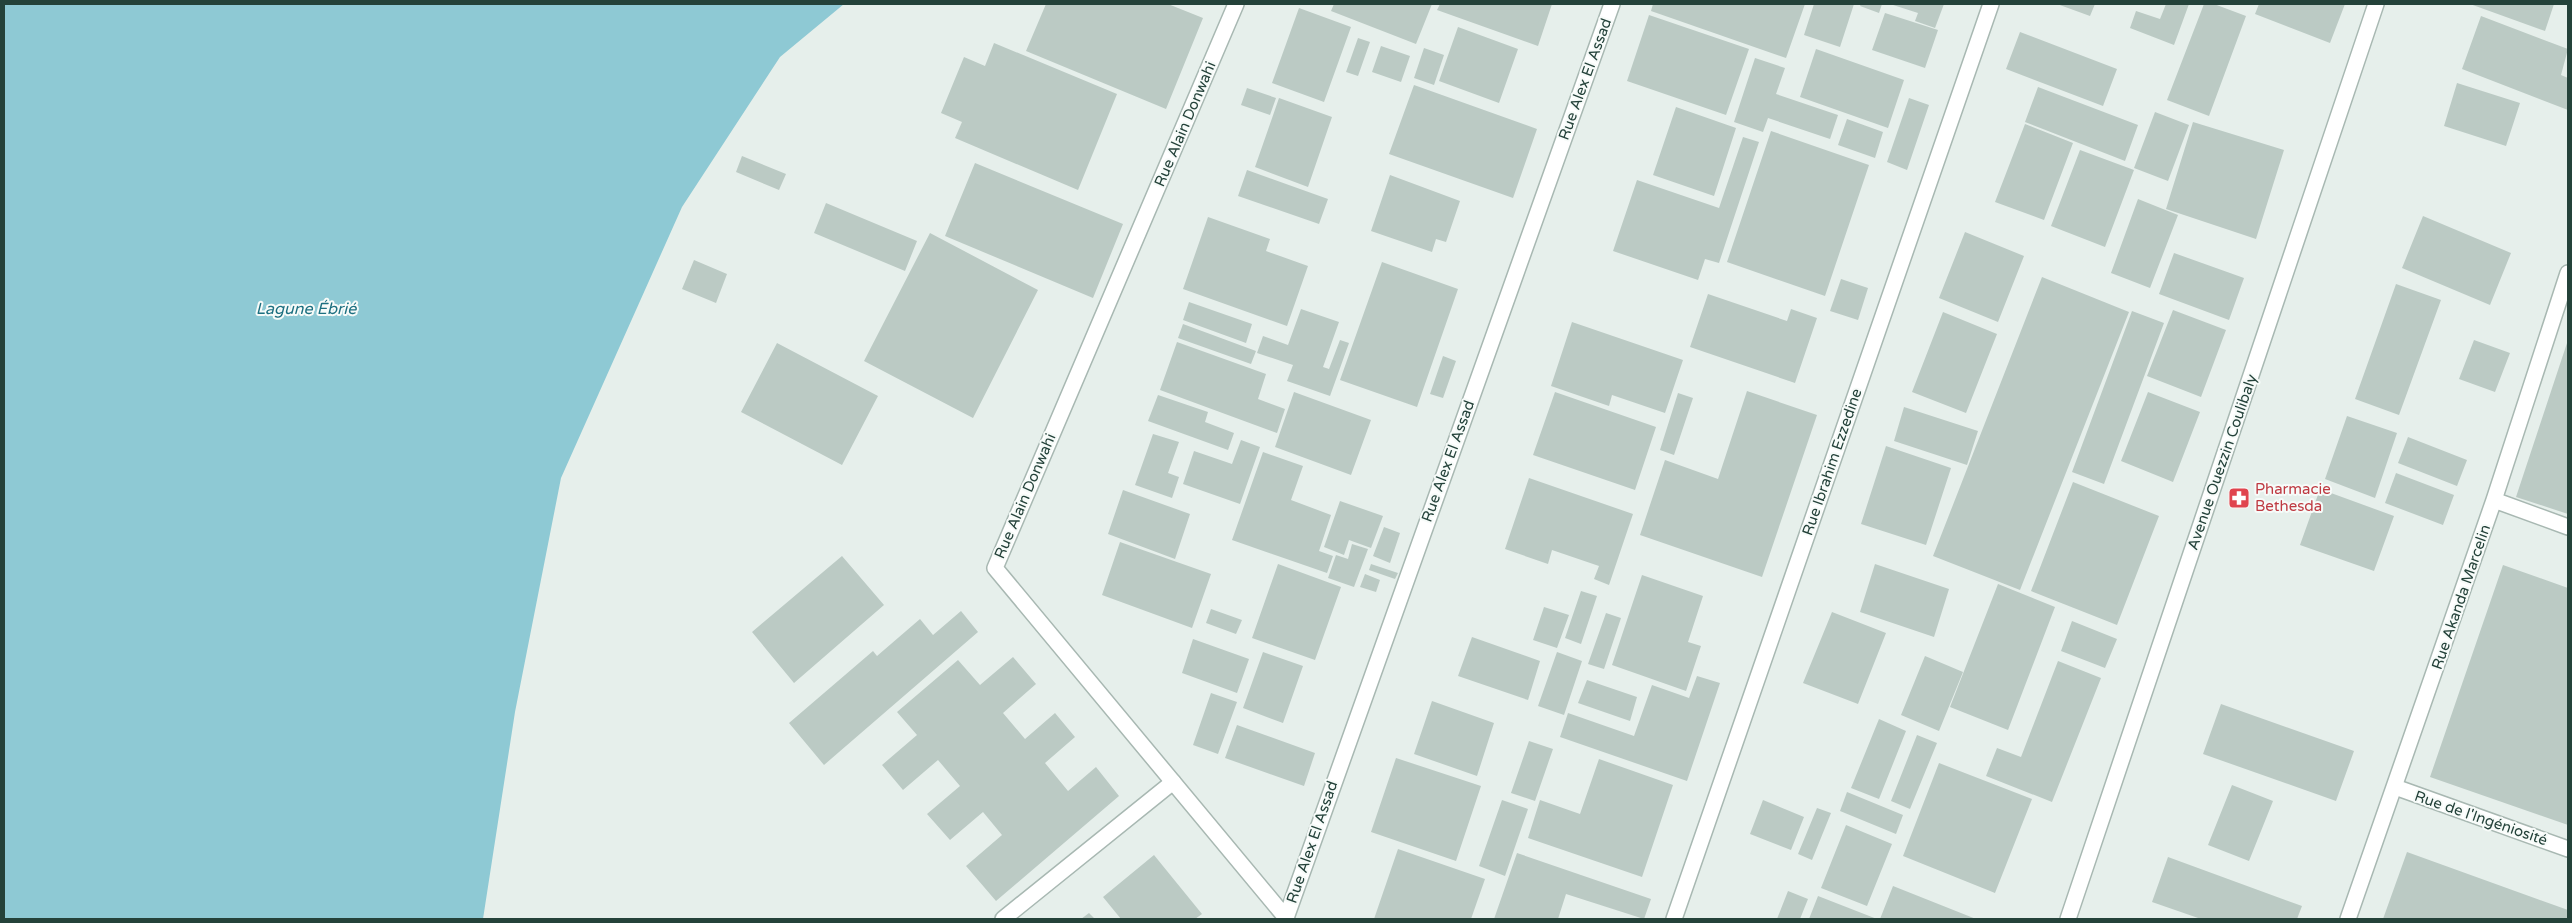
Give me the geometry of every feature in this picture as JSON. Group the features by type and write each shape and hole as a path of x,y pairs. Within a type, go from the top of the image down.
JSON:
{"street":[{"name":"Rue Alain Donwahi","path":"1236,4 995,568 1286,918"},
{"name":"Rue Alex El Assad","path":"1286,918 1612,4"},
{"name":"Rue Ibrahim Ezzedine","path":"1674,919 1991,4"},
{"name":"Avenue Ouezzin Coulibaly","path":"2068,919 2376,4"},
{"name":"Rue Akanda Marcelin","path":"2348,919 2494,500 2568,273"},
{"path":"2494,500 2568,527"},
{"path":"1003,919 1173,782"},
{"name":"Rue de l'Ingéniosité","path":"2395,787 2568,848"}],"water":[{"name":"Lagune Ébrié","path":"4,4 844,4 780,57 682,207 561,478 515,712 483,919 4,919"}],"building":[{"path":"1046,4 1168,4 1203,18 1166,109 1026,51"},
{"path":"1334,4 1432,4 1416,44 1331,11"},
{"path":"1440,4 1552,4 1538,46 1437,10"},
{"path":"1653,4 1805,4 1786,58 1651,11"},
{"path":"1814,4 1854,4 1840,47 1804,35"},
{"path":"1861,4 1882,4 1879,13 1860,6"},
{"path":"1890,4 1944,4 1935,28 1915,21 1918,13"},
{"path":"2057,4 2095,4 2090,16"},
{"path":"2166,4 2189,4 2174,45 2130,28 2136,11 2160,19"},
{"path":"2204,4 2214,4 2246,16 2209,116 2167,100"},
{"path":"2259,4 2345,4 2330,43 2255,14"},
{"path":"2470,4 2554,4 2545,31"},
{"path":"1299,8 1351,27 1324,102 1272,83"},
{"path":"1885,13 1938,30 1925,68 1872,50"},
{"path":"1649,15 1749,49 1726,115 1627,81"},
{"path":"2481,16 2568,49 2561,75 2568,78 2568,110 2462,69"},
{"path":"1458,27 1518,49 1499,103 1439,81"},
{"path":"2020,32 2117,69 2103,106 2006,69"},
{"path":"1358,38 1370,42 1358,76 1346,72"},
{"path":"994,43 1117,94 1078,190 955,138 962,122 941,113 964,57 985,66"},
{"path":"1381,46 1410,56 1401,82 1372,72"},
{"path":"1424,48 1444,55 1434,85 1414,78"},
{"path":"1816,49 1904,80 1888,128 1800,97"},
{"path":"1755,58 1785,68 1776,94 1838,115 1830,139 1768,118 1763,132 1734,122"},
{"path":"2457,83 2520,103 2506,146 2444,126"},
{"path":"1414,85 1537,129 1513,198 1389,154"},
{"path":"2038,87 2138,125 2125,161 2025,122"},
{"path":"1247,88 1276,98 1270,115 1241,105"},
{"path":"1279,98 1332,117 1308,187 1255,167"},
{"path":"1909,98 1929,105 1907,170 1887,162"},
{"path":"1676,107 1736,128 1714,196 1653,175"},
{"path":"2155,112 2189,125 2168,181 2134,168"},
{"path":"1847,119 1883,132 1875,158 1838,145"},
{"path":"2193,122 2284,150 2256,239 2166,209"},
{"path":"2025,124 2073,143 2044,220 1995,202"},
{"path":"1771,131 1869,165 1825,296 1727,262"},
{"path":"1743,137 1759,142 1719,263 1705,259 1698,280 1613,251 1637,180 1719,208"},
{"path":"2080,150 2134,170 2105,247 2051,226"},
{"path":"742,156 786,174 779,190 736,172"},
{"path":"975,163 1123,224 1093,298 945,236"},
{"path":"1247,170 1328,199 1319,224 1238,196"},
{"path":"1390,175 1460,201 1446,242 1436,239 1432,252 1371,231"},
{"path":"2138,199 2178,215 2150,288 2111,273"},
{"path":"826,203 917,241 905,271 814,233"},
{"path":"2423,216 2511,253 2490,305 2402,268"},
{"path":"1208,217 1270,239 1266,251 1308,266 1287,326 1183,289"},
{"path":"1965,232 2024,256 1998,322 1939,298"},
{"path":"930,233 1038,290 973,418 864,361"},
{"path":"2174,253 2244,278 2229,320 2159,294"},
{"path":"694,260 727,274 716,303 682,289"},
{"path":"1382,262 1458,289 1417,407 1340,380"},
{"path":"2042,277 2129,312 2020,590 1933,556"},
{"path":"1841,279 1868,288 1858,320 1830,311"},
{"path":"2396,284 2441,300 2399,415 2355,399"},
{"path":"1708,294 1787,321 1791,309 1817,318 1795,383 1690,347"},
{"path":"1189,302 1252,324 1246,343 1183,320"},
{"path":"1301,309 1339,322 1323,367 1329,369 1340,340 1349,343 1330,396 1287,381 1293,365 1257,353 1263,336 1288,345"},
{"path":"2173,310 2226,330 2201,397 2147,376"},
{"path":"2132,311 2164,323 2104,484 2072,472"},
{"path":"1943,312 1997,334 1966,413 1912,392"},
{"path":"1572,322 1683,360 1665,413 1612,395 1609,406 1551,386"},
{"path":"1183,324 1256,351 1251,364 1178,338"},
{"path":"2474,340 2510,353 2495,392 2459,379"},
{"path":"2568,340 2568,514 2516,497"},
{"path":"1177,342 1266,374 1258,399 1285,409 1277,433 1160,390"},
{"path":"777,343 878,396 842,465 741,412"},
{"path":"1443,356 1456,361 1443,398 1430,394"},
{"path":"1747,391 1817,415 1762,577 1640,535 1665,460 1718,479"},
{"path":"1294,392 1371,420 1351,475 1275,447"},
{"path":"1555,392 1656,427 1635,490 1533,455"},
{"path":"2148,392 2200,412 2173,482 2121,461"},
{"path":"1678,393 1693,398 1674,455 1660,450"},
{"path":"1158,395 1208,412 1205,422 1234,433 1228,450 1148,421"},
{"path":"1904,407 1978,431 1967,465 1894,441"},
{"path":"2347,416 2397,433 2375,498 2325,479"},
{"path":"1153,434 1179,442 1168,473 1179,477 1172,498 1135,485"},
{"path":"2408,437 2467,460 2457,486 2398,463"},
{"path":"1241,440 1260,447 1240,504 1183,484 1194,451 1232,464"},
{"path":"1886,446 1951,468 1926,545 1861,524"},
{"path":"1263,452 1303,466 1291,500 1331,515 1319,551 1333,556 1327,573 1232,540"},
{"path":"2396,473 2454,495 2443,525 2385,503"},
{"path":"1529,478 1633,514 1609,585 1594,579 1599,566 1552,550 1548,564 1505,549"},
{"path":"2073,482 2159,516 2117,625 2031,591"},
{"path":"2320,489 2394,516 2374,571 2300,545"},
{"path":"1123,490 1190,514 1175,559 1108,534"},
{"path":"1340,501 1383,516 1371,548 1349,540 1344,555 1324,547"},
{"path":"1384,527 1400,533 1390,563 1373,556"},
{"path":"1120,542 1211,574 1192,628 1102,595"},
{"path":"1352,544 1368,549 1354,587 1328,578 1336,555 1348,559"},
{"path":"842,556 884,605 794,683 752,632"},
{"path":"1278,564 1341,587 1315,660 1252,638"},
{"path":"1371,564 1398,573 1395,579 1369,570"},
{"path":"1875,564 1949,589 1934,637 1860,612"},
{"path":"2503,565 2568,588 2568,825 2430,777"},
{"path":"1365,574 1380,580 1376,592 1360,587"},
{"path":"1642,575 1703,596 1688,642 1701,646 1686,691 1612,665"},
{"path":"1998,584 2055,607 2008,730 1950,707"},
{"path":"1581,591 1597,596 1581,644 1565,638"},
{"path":"1544,607 1569,615 1557,648 1533,640"},
{"path":"1211,609 1242,620 1236,634 1206,623"},
{"path":"961,611 978,632 824,765 789,723 873,651 877,656 920,619 933,635"},
{"path":"1832,612 1886,633 1858,704 1803,683"},
{"path":"1606,613 1621,618 1604,669 1588,664"},
{"path":"2072,621 2117,639 2105,668 2061,651"},
{"path":"1472,637 1540,661 1528,700 1458,676"},
{"path":"1193,639 1249,659 1237,693 1182,673"},
{"path":"1263,652 1303,666 1283,723 1243,708"},
{"path":"1557,652 1582,661 1564,715 1538,706"},
{"path":"1925,656 1963,672 1939,731 1901,715"},
{"path":"1013,657 1036,684 1003,713 1025,739 1055,713 1075,737 1045,763 1068,791 1096,767 1119,796 996,901 966,866 1002,835 983,812 950,840 927,814 960,786 938,760 903,790 882,765 917,735 897,712 958,660 980,685"},
{"path":"2058,661 2101,678 2052,802 1986,776 1997,748 2021,757"},
{"path":"1697,676 1720,683 1687,781 1560,737 1568,713 1634,736 1652,685 1689,698"},
{"path":"1587,680 1637,697 1630,721 1578,703"},
{"path":"1211,693 1237,702 1218,754 1193,745"},
{"path":"1432,701 1494,723 1477,776 1414,754"},
{"path":"2221,704 2354,751 2336,801 2203,754"},
{"path":"1879,719 1906,731 1879,799 1851,788"},
{"path":"1237,725 1315,753 1304,786 1225,758"},
{"path":"1917,735 1937,743 1910,809 1891,801"},
{"path":"1529,741 1553,749 1535,801 1511,793"},
{"path":"1396,758 1481,786 1456,861 1371,832"},
{"path":"1599,759 1673,785 1642,877 1528,838 1540,800 1580,814"},
{"path":"1939,763 2032,799 1995,893 1903,856"},
{"path":"2232,785 2273,801 2249,861 2208,845"},
{"path":"1847,792 1903,815 1896,834 1840,811"},
{"path":"1502,800 1528,809 1505,876 1479,866"},
{"path":"1763,800 1804,817 1791,850 1750,834"},
{"path":"1817,808 1831,813 1812,860 1798,854"},
{"path":"1846,825 1892,844 1867,906 1821,888"},
{"path":"1398,849 1485,879 1471,919 1374,919"},
{"path":"2407,852 2568,910 2568,919 2383,919"},
{"path":"1517,853 1651,899 1644,919 1566,894 1558,919 1494,919"},
{"path":"1154,855 1202,914 1195,919 1121,919 1103,897"},
{"path":"2168,857 2302,906 2297,919 2201,919 2152,902"},
{"path":"1893,886 1976,919 1880,919"},
{"path":"1788,891 1808,899 1800,919 1777,919"},
{"path":"1818,896 1877,919 1809,919"},
{"path":"1089,913 1095,919 1081,919"}],"place":[{"name":"Pharmacie Bethesda","path":"2239,498"}]}
